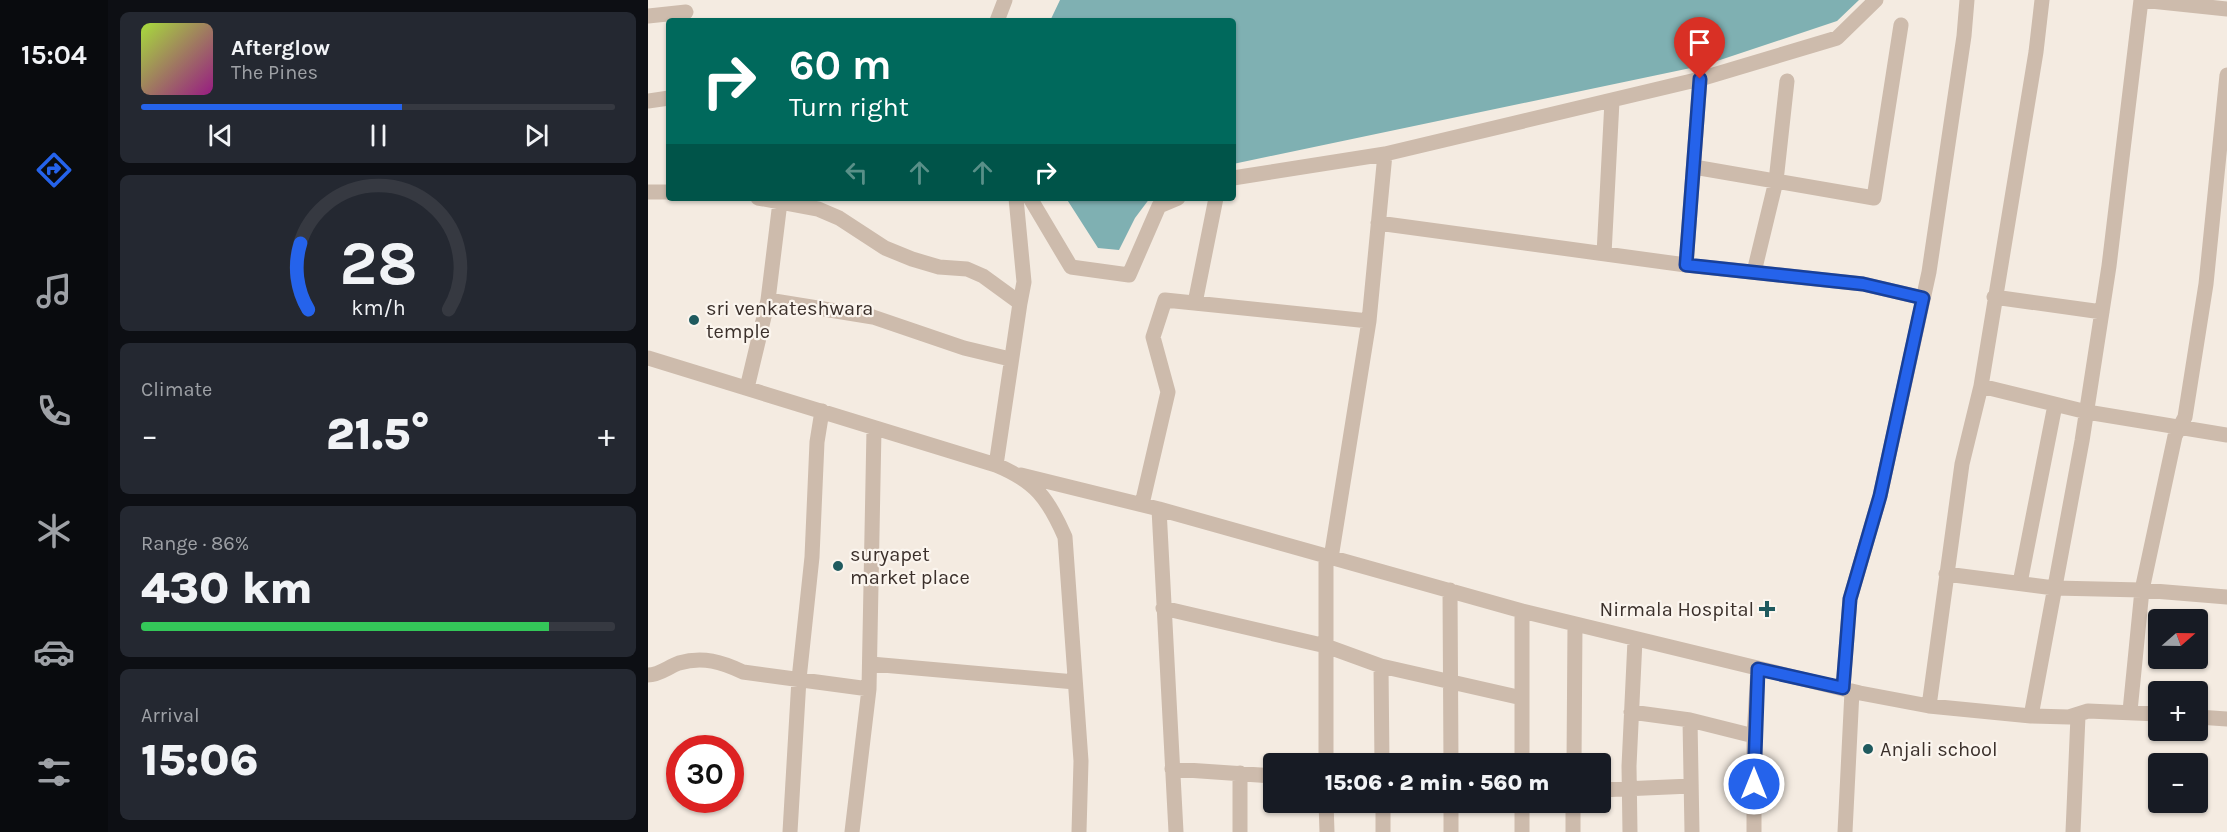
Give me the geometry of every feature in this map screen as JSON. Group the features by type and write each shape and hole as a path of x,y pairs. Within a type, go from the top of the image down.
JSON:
{"street":[{"path":"998,18 1005,0"},
{"path":"1236,178 1385,154 1700,79 1837,38 1876,0"},
{"path":"1845,832 1850,599 1880,496 1923,298 1962,48 1967,0"},
{"path":"1929,706 1962,464 1982,386 1994,297 2015,185 2042,0"},
{"path":"2031,716 2102,312 2141,0 2227,9"},
{"path":"648,16 686,11"},
{"path":"1694,167 1874,198 1896,75 1901,25"},
{"path":"2130,711 2142,590 2175,436 2185,417 2206,284 2227,75"},
{"path":"1686,265 1700,79"},
{"path":"1754,272 1776,182 1787,81"},
{"path":"648,101 666,98"},
{"path":"1604,254 1612,101"},
{"path":"1326,753 1328,557 1369,321 1385,154"},
{"path":"648,192 666,192"},
{"path":"774,201 818,208 847,223 885,248 912,259 939,267 967,269 983,276 1020,303"},
{"path":"996,465 1010,359 1024,282 1016,201"},
{"path":"1032,201 1071,267 1129,275 1159,206 1171,201"},
{"path":"1195,303 1215,201"},
{"path":"747,387 768,300 780,202"},
{"path":"1378,223 1686,265 1863,284 1923,298"},
{"path":"1994,297 2102,312"},
{"path":"768,300 873,317 964,348 1010,359"},
{"path":"1142,504 1168,392 1153,337 1165,300 1369,321"},
{"path":"648,358 996,465 1021,475 1158,508 1522,611 1635,640 1929,706 2031,716 2078,716 2088,711 2148,713"},
{"path":"1982,386 2086,412 2227,435"},
{"path":"2020,582 2055,405"},
{"path":"790,832 799,680 812,557 818,442 822,411"},
{"path":"852,832 871,664 874,429"},
{"path":"1021,475 1051,505 1065,537 1081,761 1079,832"},
{"path":"1158,508 1176,832"},
{"path":"1946,574 2054,588 2142,590 2227,597"},
{"path":"1450,590 1451,753"},
{"path":"1163,608 1326,646 1381,666 1522,698"},
{"path":"1522,611 1522,753"},
{"path":"1574,753 1575,624"},
{"path":"1630,832 1629,787 1635,640"},
{"path":"648,675 679,663 707,659 727,664 743,672 869,689"},
{"path":"871,664 1075,682"},
{"path":"1381,666 1382,753"},
{"path":"1754,832 1754,736 1758,669"},
{"path":"1631,712 1690,720 1754,736"},
{"path":"2073,832 2078,716"},
{"path":"2208,718 2227,719"},
{"path":"1690,720 1692,832"},
{"path":"1172,769 1263,775"},
{"path":"1240,773 1240,832"},
{"path":"1611,789 1691,786"},
{"path":"1326,813 1327,832"},
{"path":"1383,813 1383,832"},
{"path":"1451,813 1451,832"},
{"path":"1522,813 1522,832"},
{"path":"1573,813 1573,832"}],"water":[{"path":"1060,0 1859,0 1837,21 1705,65 1236,163 1236,18 1051,18"},
{"path":"1068,201 1148,201 1135,218 1119,250 1098,248"}],"place":[{"name":"sri venkateshwara temple","path":"694,320"},
{"name":"suryapet market place","path":"838,566"},
{"name":"Nirmala Hospital","path":"1767,609"},
{"name":"Anjali school","path":"1868,749"}],"route":[{"path":"1700,79 1686,265 1863,284 1923,298 1880,496 1850,599 1843,688 1758,669 1754,784"}]}
